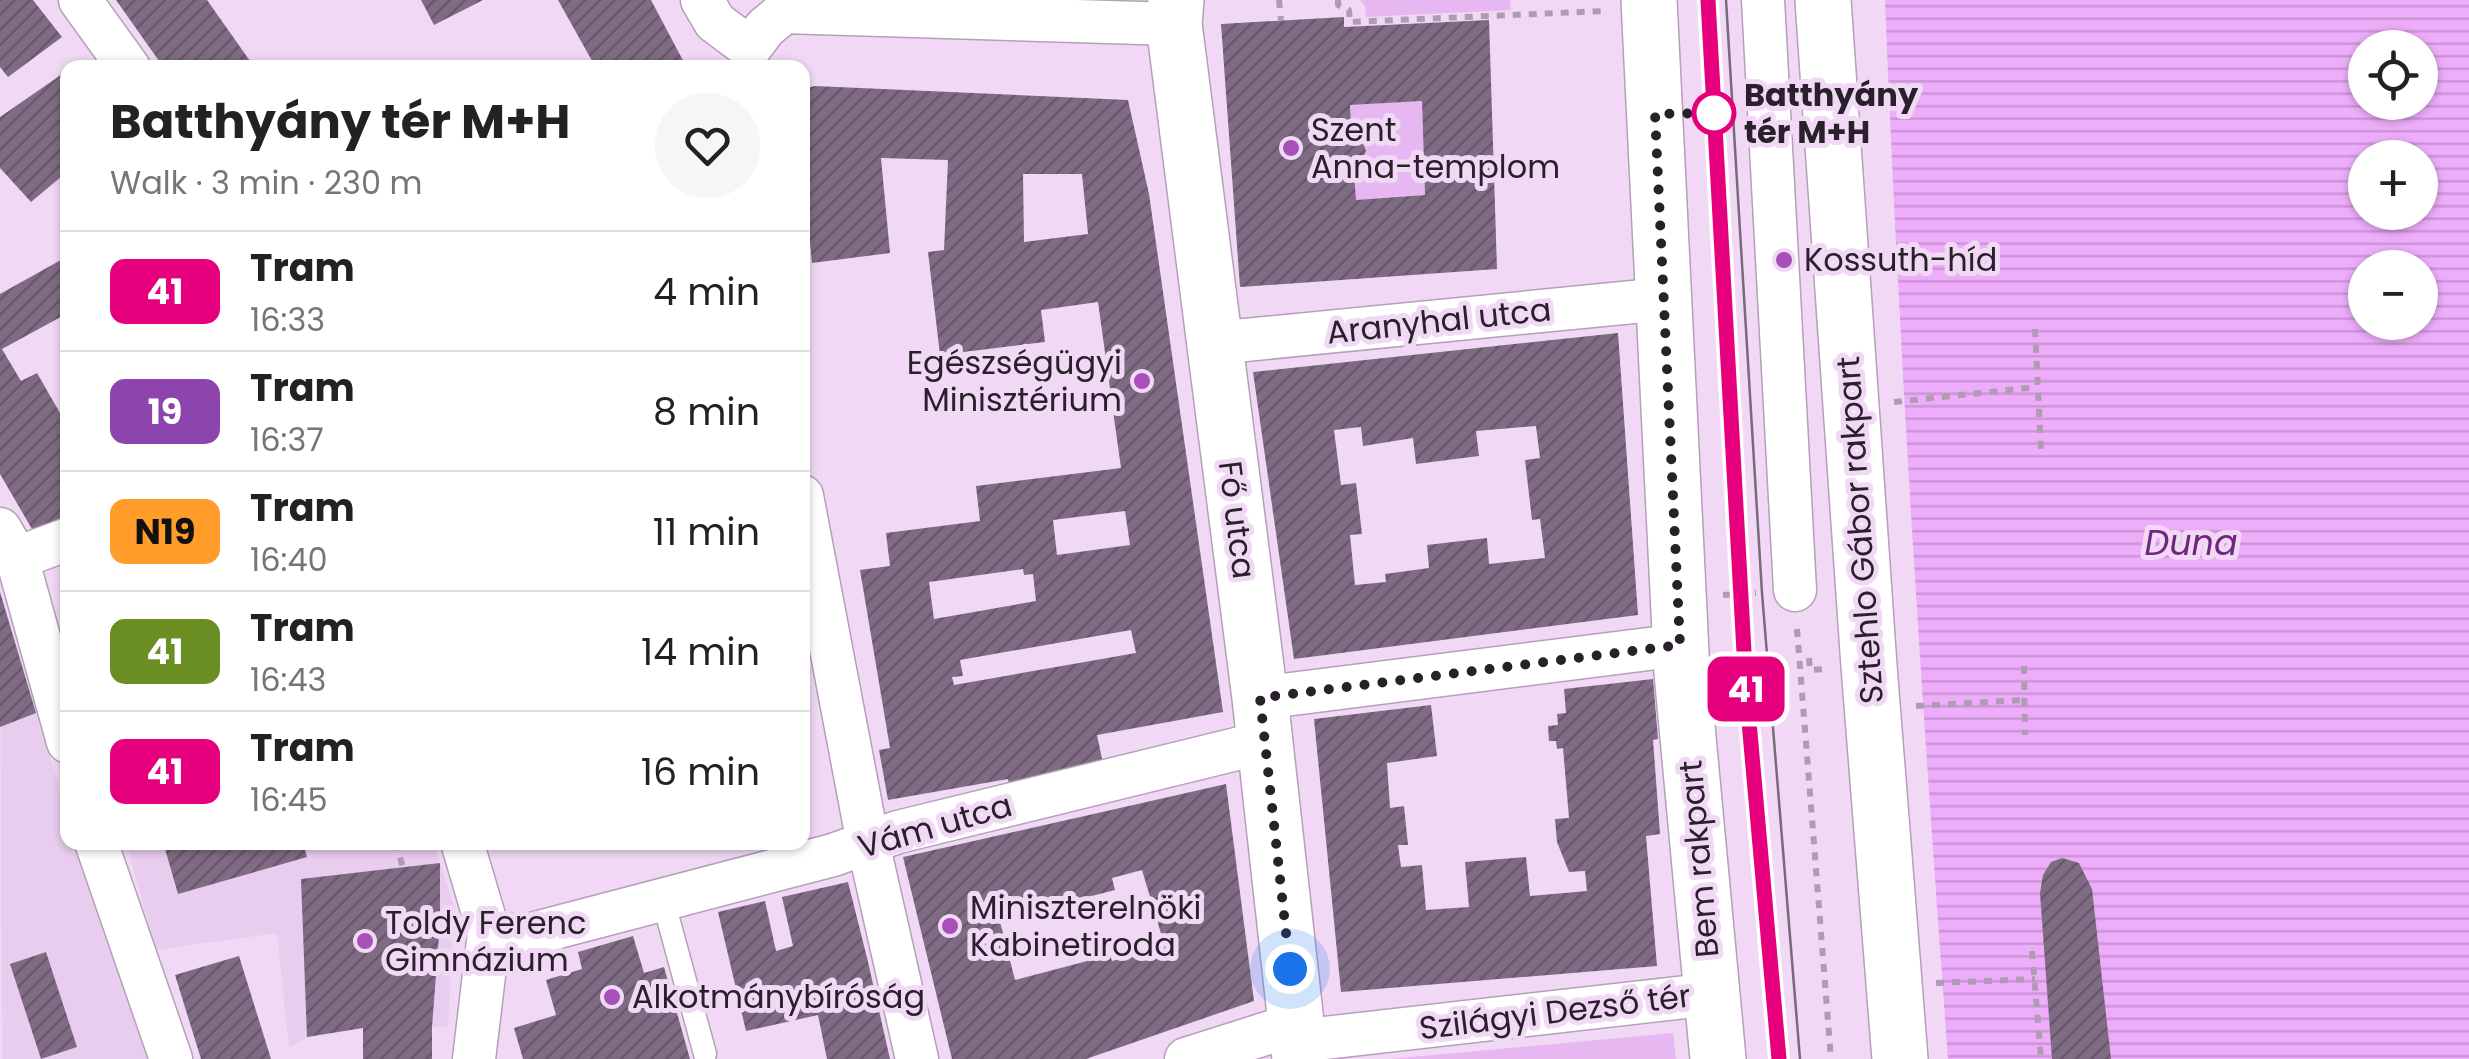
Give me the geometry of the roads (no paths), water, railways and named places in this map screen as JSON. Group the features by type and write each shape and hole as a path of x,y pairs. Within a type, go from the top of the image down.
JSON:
{"street":[{"path":"80,0 123,60"},
{"path":"702,0 715,22 750,58 764,28 783,6 1175,12"},
{"path":"1762,0 1794,590"},
{"name":"Sztehlo Gábor rakpart","path":"1823,0 1900,1059"},
{"name":"Bem rakpart","path":"1638,3 1664,299 1680,645 1718,1059"},
{"name":"Fő utca","path":"1175,12 1298,1041"},
{"name":"Aranyhal utca","path":"1214,343 1664,299"},
{"path":"810,538 868,843 917,1059"},
{"path":"60,540 9,543 60,715"},
{"name":"Vám utca","path":"489,933 524,936 833,855 1262,720 1680,645"},
{"path":"99,850 171,1059"},
{"path":"464,850 489,933 474,1059"},
{"name":"Szilágyi Dezső tér","path":"1186,1059 1298,1041 1712,994"}],"lane":[{"path":"663,900 705,1054"}],"water":[{"name":"Duna","path":"1885,0 2469,0 2469,1059 1948,1059 1912,530"}],"tram line":[{"path":"1708,0 1746,688 1779,1059"},
{"name":"41","path":"1708,0 1746,688 1779,1059"},
{"path":"1726,0 1762,593 1800,1059"}],"place":[{"name":"Batthyány tér M+H","path":"1714,113"},
{"name":"Szent Anna-templom","path":"1291,148"},
{"name":"Kossuth-híd","path":"1784,260"},
{"name":"Egészségügyi Minisztérium","path":"1142,381"},
{"name":"Miniszterelnöki Kabinetiroda","path":"950,926"},
{"name":"Toldy Ferenc Gimnázium","path":"365,941"},
{"name":"Alkotmánybíróság","path":"612,997"}]}
